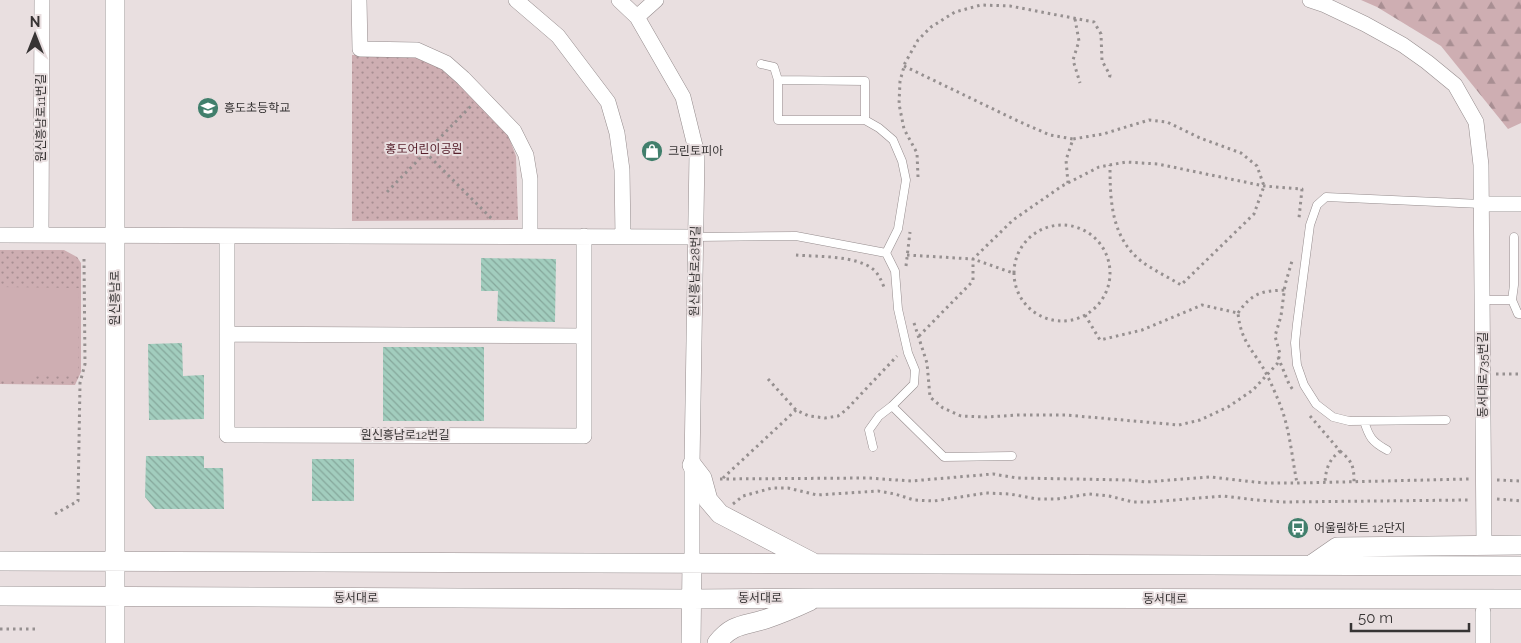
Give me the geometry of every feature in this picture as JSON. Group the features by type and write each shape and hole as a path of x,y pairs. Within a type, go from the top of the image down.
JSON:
{"street":[{"name":"원신흥남로11번길","path":"41,235 42,0"},
{"name":"원신흥남로","path":"115,643 116,0"},
{"path":"359,0 360,49 417,50 446,64 464,78 514,131 526,155 530,179 530,236"},
{"path":"516,0 558,36 608,102 618,133 622,170 623,237"},
{"name":"원신흥남로28번길","path":"619,0 637,17 683,97 697,154 697,472 692,563"},
{"path":"637,17 656,0"},
{"name":"동서대로735번길","path":"1310,0 1365,24 1403,45 1427,62 1455,85 1476,122 1481,165 1484,545"},
{"path":"1481,204 1521,204"},
{"path":"0,235 696,237"},
{"name":"원신흥남로12번길","path":"227,236 226,435 584,436 584,236"},
{"path":"227,334 584,336"},
{"path":"697,472 708,500 720,514 815,563"},
{"path":"1310,565 1337,547 1521,545"},
{"path":"0,561 1521,566"},
{"path":"691,643 692,563"},
{"name":"동서대로","path":"0,596 691,599 1521,599"},
{"path":"717,643 724,634 739,625 788,612 815,598"},
{"path":"1308,599 1343,612 1521,612"},
{"path":"1483,612 1483,643"}],"lane":[{"path":"761,64 774,67 778,80 778,120 865,120 879,128 893,140 902,161 906,180 898,229 886,253"},
{"path":"778,80 865,81 865,120"},
{"path":"1446,420 1349,421 1333,417 1316,404 1304,385 1297,365 1295,343 1310,225 1318,205 1326,197 1481,204"},
{"path":"696,237 796,236 886,253"},
{"path":"1514,237 1514,285 1512,300 1518,314 1521,314"},
{"path":"873,447 869,430 879,416 914,384 915,370 908,353 898,309 895,271 886,253"},
{"path":"1482,300 1512,300"},
{"path":"892,406 944,457 1012,456"},
{"path":"1364,421 1367,433 1374,444 1387,450"}],"path":[{"path":"918,178 917,153 904,129 899,104 900,82 904,66 918,40 931,27 954,12 982,5 1010,6 1094,22 1101,34 1102,61 1110,75 1109,80"},
{"path":"1075,19 1079,41 1073,60 1080,83"},
{"path":"904,66 1020,122 1050,134 1073,139 1103,134 1148,120 1167,122 1200,138 1241,153 1257,166 1264,186 1254,214 1181,285 1140,260 1124,241 1114,218 1110,194 1110,165"},
{"path":"387,192 471,106"},
{"path":"1068,183 1066,160 1073,139"},
{"path":"425,152 496,223"},
{"path":"919,336 973,281 973,259 1013,220 1068,183 1099,167 1126,162 1158,164 1264,186 1302,189 1299,222"},
{"path":"1066,225 1081,228 1094,237 1104,249 1110,263 1110,278 1106,293 1097,306 1085,315 1069,321 1053,320 1037,314 1024,304 1016,290 1013,273 1016,257 1024,242 1036,231 1051,226 1066,225"},
{"path":"905,268 910,231"},
{"path":"796,255 857,261 872,268 880,276 885,288"},
{"path":"907,255 973,259 1013,273"},
{"path":"912,318 927,363 930,397 943,408 961,416 1066,415 1179,425 1200,420 1228,407 1253,390 1277,364 1280,354 1275,336 1294,255"},
{"path":"55,514 78,501 80,383 85,364 84,259"},
{"path":"1285,290 1267,290 1253,296 1238,313 1239,325 1246,344 1267,375 1282,408 1297,483"},
{"path":"1085,315 1100,340 1142,330 1202,305 1238,313"},
{"path":"768,379 796,410 809,416 824,418 838,416 897,356 896,348"},
{"path":"1278,357 1289,384 1297,397"},
{"path":"1483,373 1521,374"},
{"path":"722,479 796,410"},
{"path":"1305,410 1349,459 1354,469 1354,482"},
{"path":"1325,482 1326,470 1331,458 1340,451"},
{"path":"697,472 722,479 868,478 911,481 993,474 1017,478 1146,482 1210,477 1264,483 1472,479"},
{"path":"1496,480 1521,481"},
{"path":"720,514 743,496 772,488 788,488 817,495 878,491 914,500 934,501 986,493 1037,498 1057,498 1089,494 1109,496 1132,502 1223,496 1283,502 1521,501"},
{"path":"0,628 36,629"}],"green space":[{"path":"1361,0 1521,0 1521,123 1508,129 1441,46 1377,7"},
{"name":"홍도어린이공원","path":"352,55 405,55 429,61 453,76 508,135 516,156 518,220 352,221"},
{"path":"0,250 64,250 77,257 81,263 81,372 75,385 0,384"},
{"path":"0,287 79,288 78,376 33,375 33,380 0,380"}],"building":[{"path":"481,258 556,259 555,322 497,321 498,291 481,291"},
{"path":"182,343 183,376 204,375 204,419 149,420 148,344"},
{"path":"383,347 484,347 484,421 383,421"},
{"path":"146,456 204,456 204,468 223,468 224,509 155,509 145,497"},
{"path":"312,459 354,459 354,501 312,501"}],"place":[{"name":"흥도초등학교","path":"208,108"},
{"name":"크린토피아","path":"652,151"},
{"name":"어울림하트 12단지","path":"1298,528"}]}
